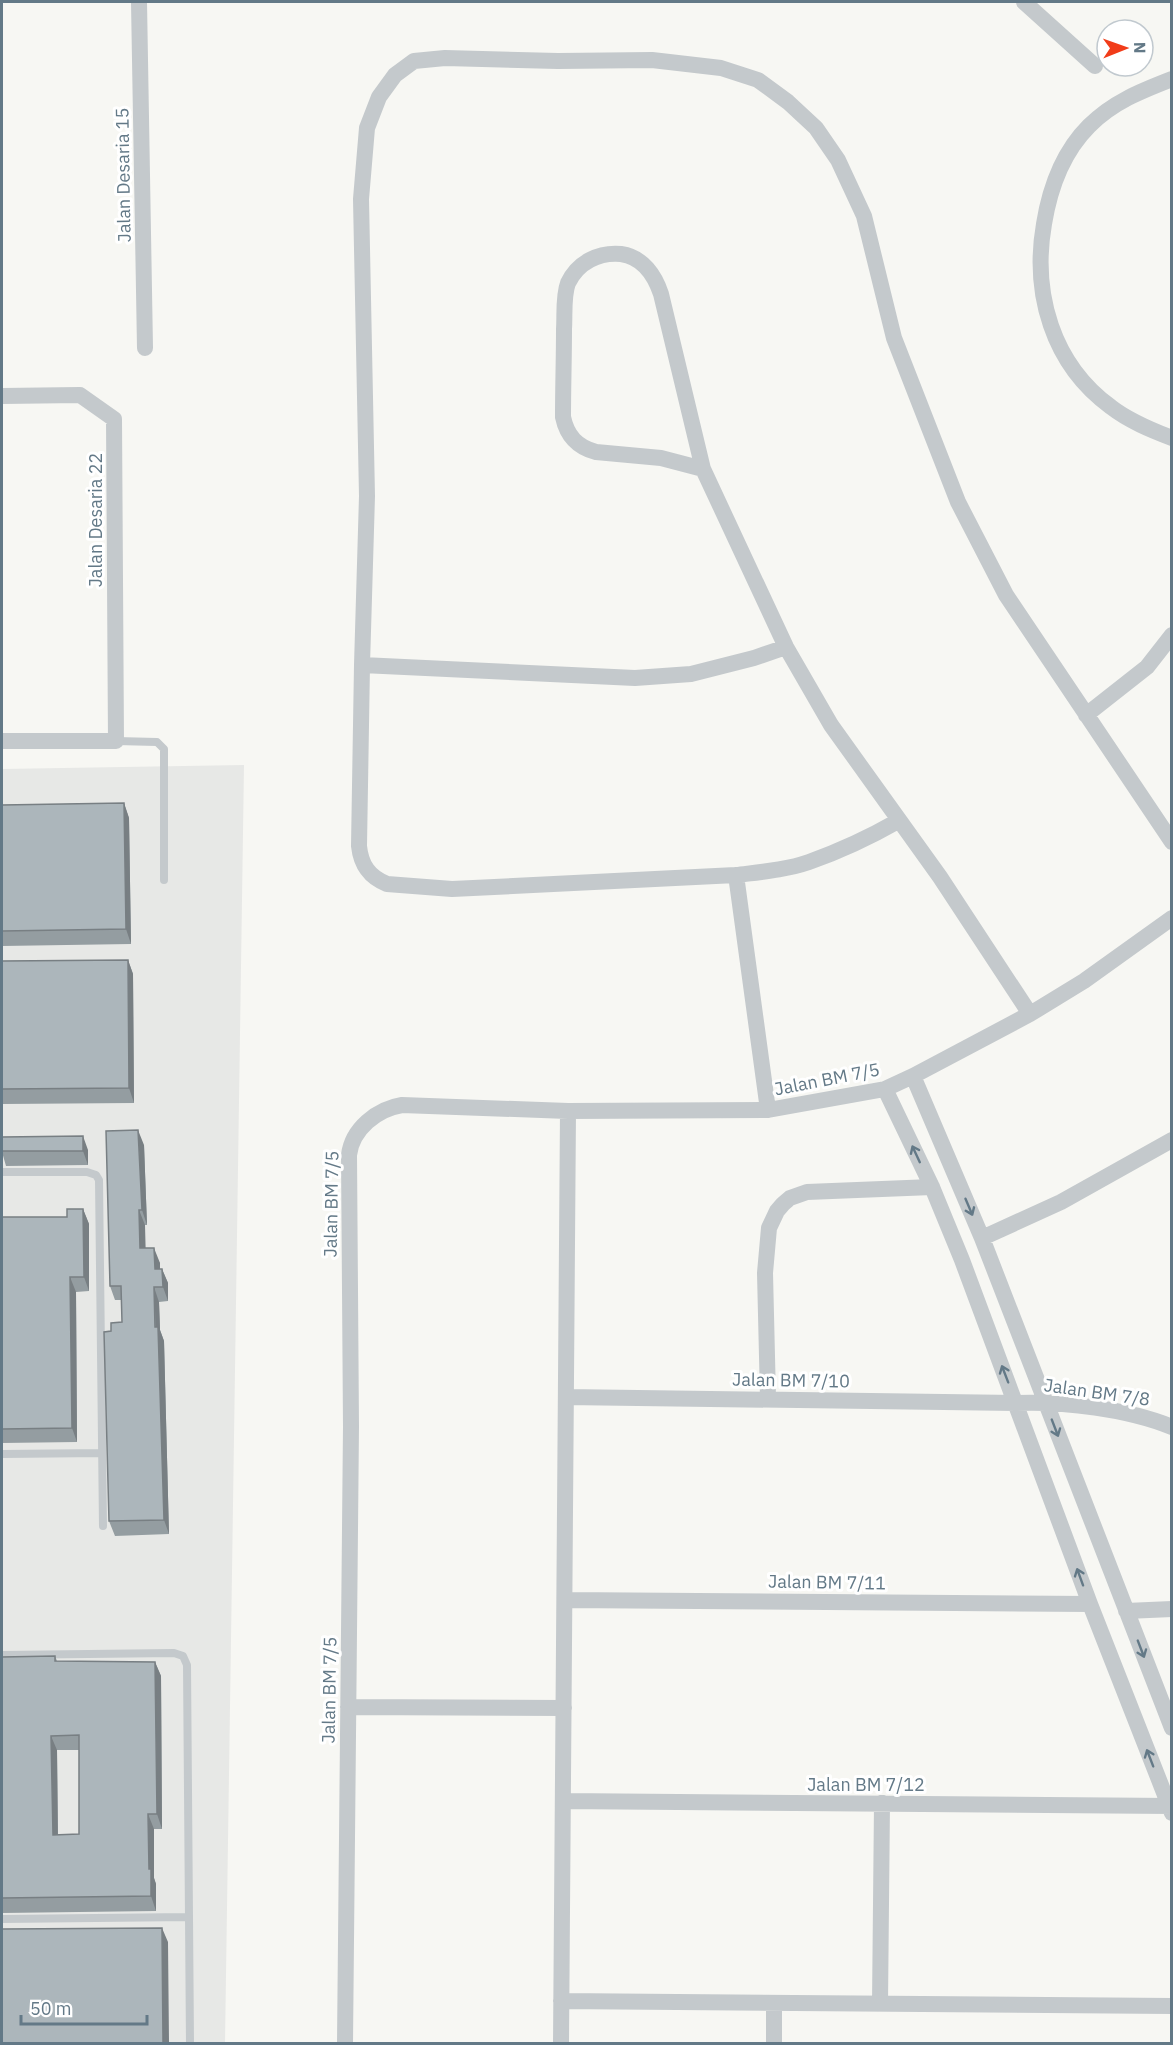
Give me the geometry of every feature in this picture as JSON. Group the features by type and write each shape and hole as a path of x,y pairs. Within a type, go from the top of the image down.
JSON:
{"street":[{"name":"Jalan Desaria 15","path":"139,2 145,348"},
{"path":"1024,2 1095,66"},
{"path":"1037,14 1050,2"},
{"path":"898,821 857,842 808,862 775,870 735,875 452,889 387,884 378,880 364,866 359,846 367,496 361,199 367,128 379,98 395,75 414,62 445,58 558,61 652,60 721,68 758,80 788,102 816,128 838,160 864,216 894,338 958,502 1006,595 1172,842"},
{"path":"1172,79 1126,96 1090,125 1068,151 1048,200 1041,238 1041,286 1049,323 1060,350 1078,375 1110,407 1143,426 1172,438"},
{"path":"703,469 662,458 586,450 570,436 563,417 566,289 577,269 589,260 597,256 622,254 641,262 655,278 661,294 703,469 786,647 831,725 940,877 1030,1014"},
{"name":"Jalan Desaria 22","path":"2,396 80,395 114,419 116,741"},
{"path":"1086,714 1147,667 1172,635"},
{"path":"362,664 635,678 692,674 786,647"},
{"path":"2,741 116,741"},
{"path":"735,875 768,1110"},
{"name":"Jalan BM 7/5","path":"345,2043 351,1426 349,1155 352,1140 361,1127 391,1108 402,1105 568,1111 768,1110 885,1089 1030,1014 1084,981 1172,918"},
{"path":"913,1076 982,1238 1172,1728"},
{"path":"885,1089 932,1187 962,1260 1090,1604 1171,1808"},
{"path":"561,2043 568,1111"},
{"path":"982,1238 1061,1202 1172,1140"},
{"path":"768,1398 765,1272 769,1228 777,1211 790,1198 807,1192 932,1187"},
{"name":"Jalan BM 7/10","path":"566,1397 1016,1403"},
{"name":"Jalan BM 7/8","path":"1016,1403 1045,1402 1127,1413 1172,1427"},
{"name":"Jalan BM 7/11","path":"565,1600 1090,1604"},
{"path":"1126,1611 1172,1609"},
{"path":"348,1707 564,1708"},
{"name":"Jalan BM 7/12","path":"563,1801 1171,1808"},
{"path":"880,2004 882,1803"},
{"path":"561,2001 1172,2006"},
{"path":"774,2003 774,2043"}],"lane":[{"path":"116,741 152,741 164,749 164,880"},
{"path":"2,1172 87,1172 96,1175 99,1180 103,1526"},
{"path":"2,1454 102,1453"},
{"path":"2,1655 174,1653 183,1656 187,1665 190,2043"},
{"path":"2,1919 189,1917"}],"shaded area":[{"path":"244,765 225,2043 2,2043 2,769"}],"building":[{"path":"124,803 126,929 2,931 2,805"},
{"path":"128,960 129,1088 2,1089 2,961"},
{"path":"138,1130 142,1210 139,1210 140,1248 154,1248 155,1269 162,1269 163,1287 154,1287 155,1327 158,1327 164,1520 109,1521 104,1332 111,1331 111,1323 122,1322 121,1286 110,1286 106,1131"},
{"path":"83,1136 83,1151 2,1151 2,1137"},
{"path":"67,1209 83,1209 84,1277 70,1277 72,1428 2,1429 2,1217 67,1217"},
{"path":"55,1656 55,1661 155,1662 157,1814 148,1814 151,1896 2,1898 2,1657","holes":["79,1735 79,1834 53,1835 51,1736"]},
{"path":"162,1928 163,2043 2,2043 2,1929"}]}
